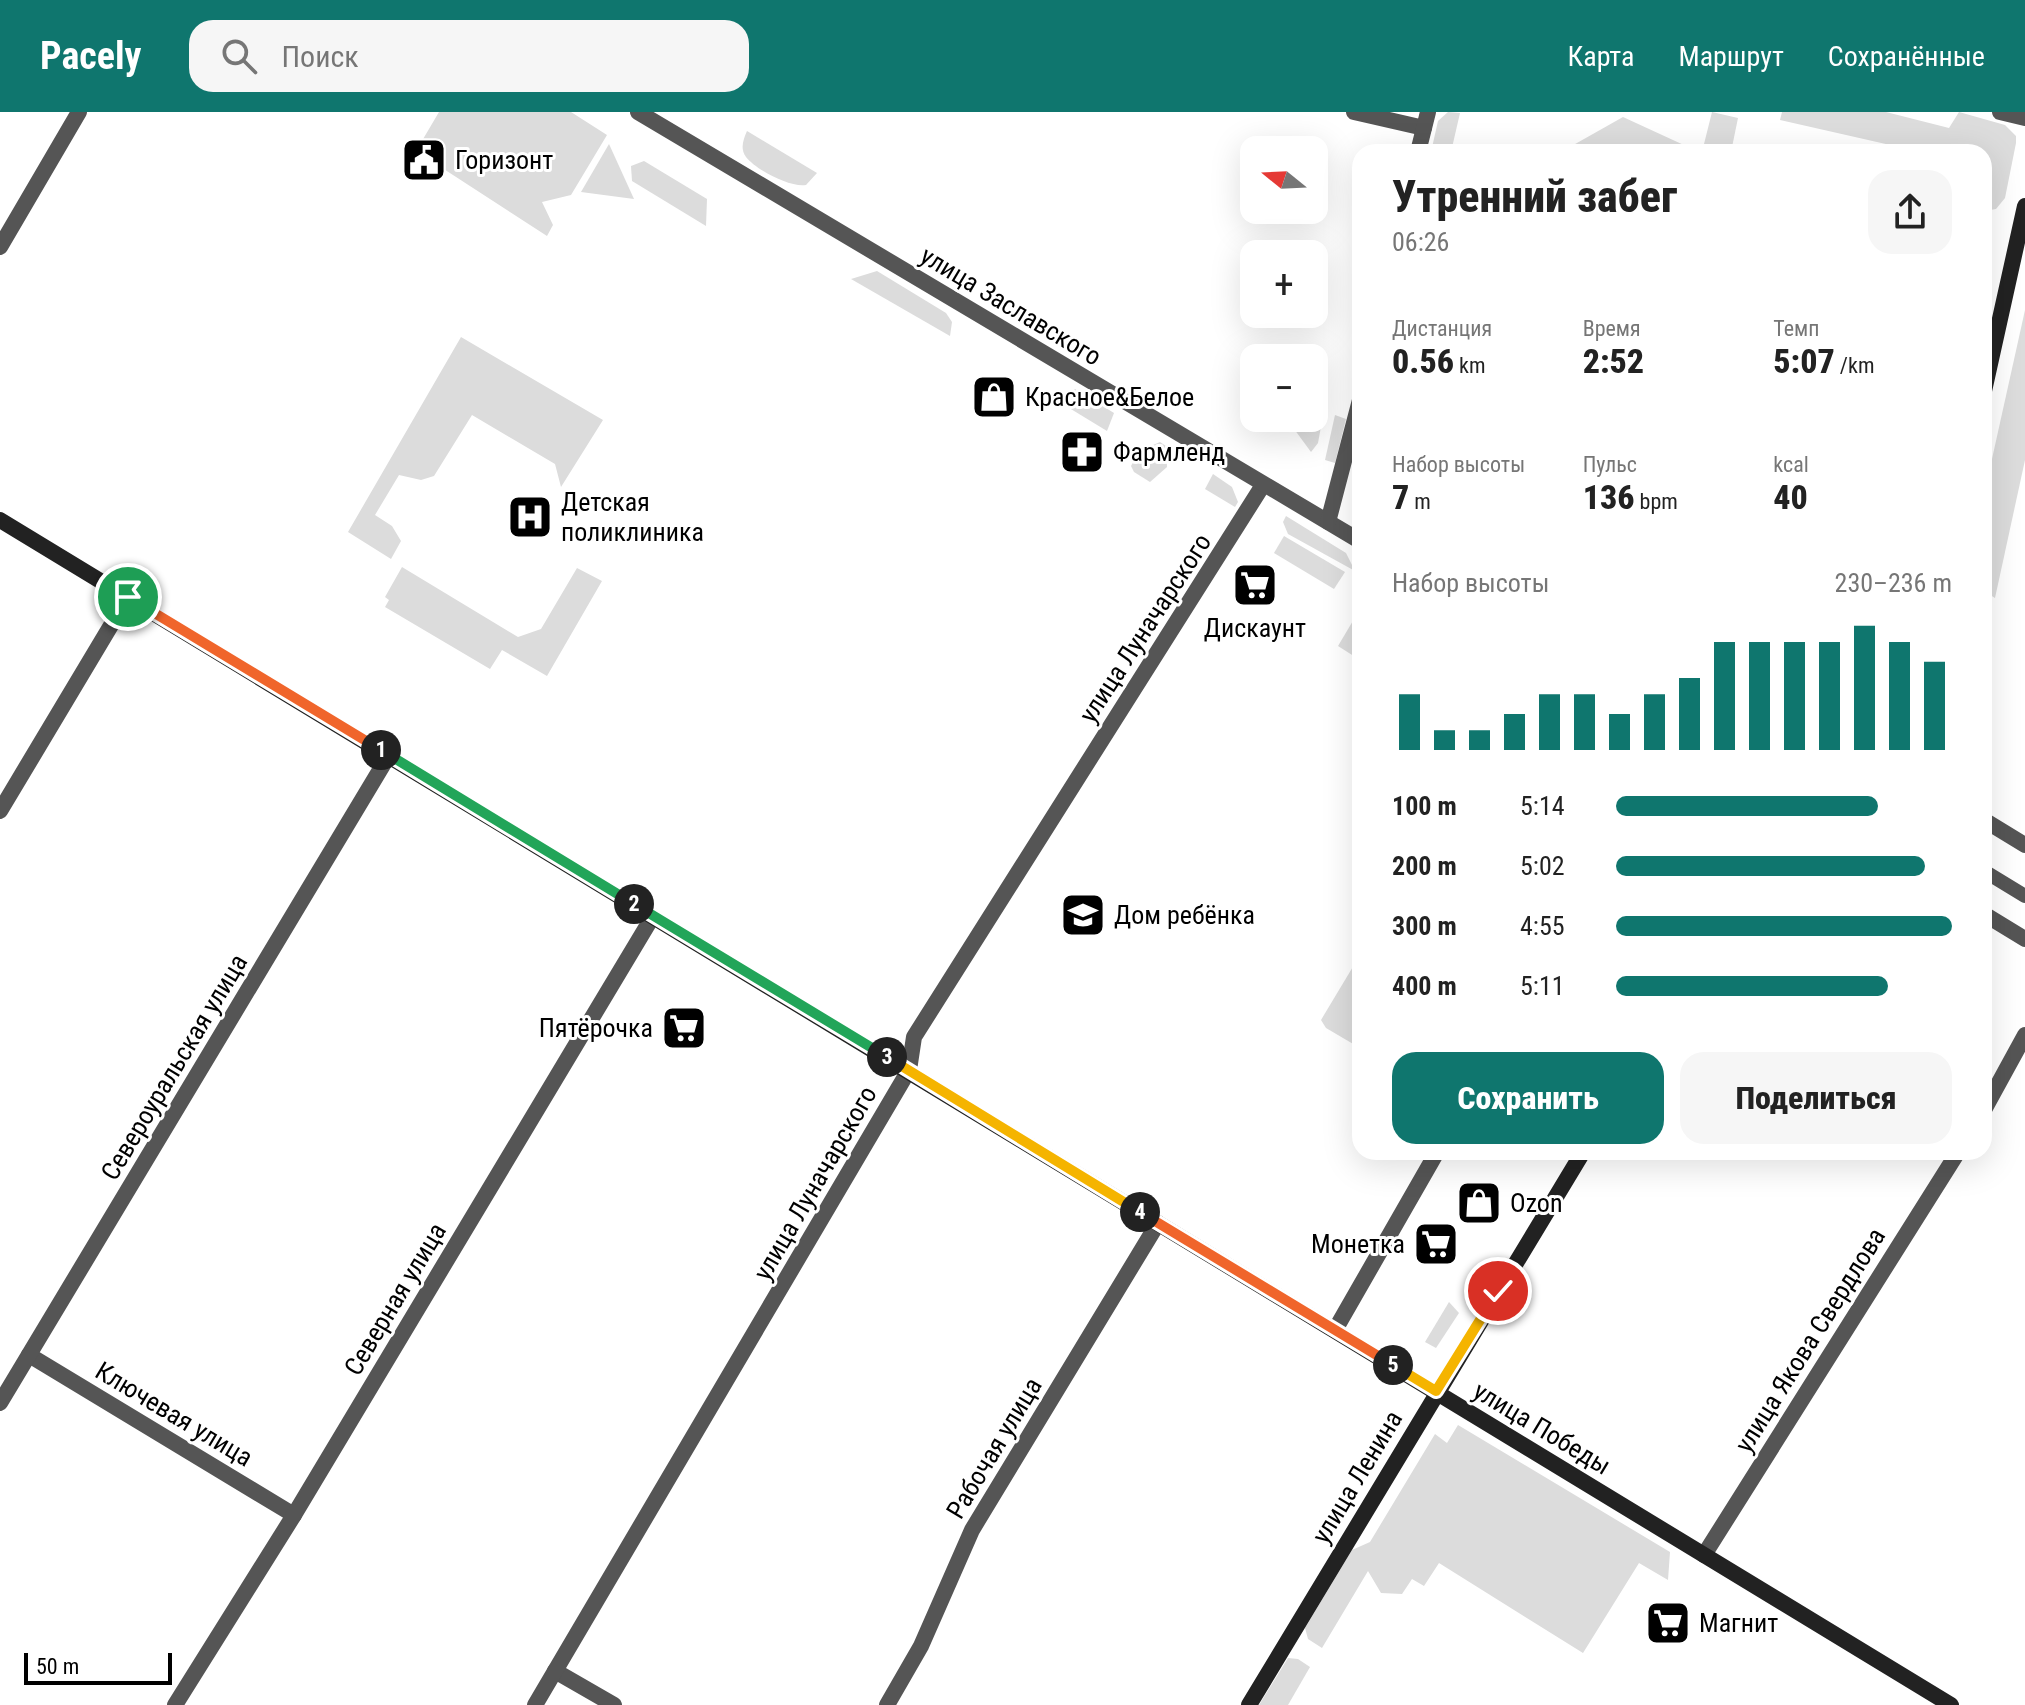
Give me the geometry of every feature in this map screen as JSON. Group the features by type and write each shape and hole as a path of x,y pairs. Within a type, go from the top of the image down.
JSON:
{"main road":[{"path":"1992,362 2019,265 2025,206"},
{"name":"улица Победы","path":"0,520 1951,1705"},
{"name":"улица Ленина","path":"1249,1705 1578,1160"}],"street":[{"path":"0,247 79,112"},
{"name":"улица Заславского","path":"638,112 1352,536"},
{"path":"1354,112 1426,120 1420,144"},
{"path":"2000,112 2025,118"},
{"path":"1328,522 1352,430"},
{"name":"улица Луначарского","path":"535,1705 909,1070 914,1037 1263,485"},
{"path":"0,811 128,597"},
{"name":"Североуральская улица","path":"0,1403 389,755"},
{"path":"1992,825 2025,845"},
{"path":"1992,876 2025,896"},
{"name":"Северная улица","path":"175,1705 294,1515 653,916"},
{"path":"1992,919 2025,939"},
{"path":"1992,1095 2025,1035"},
{"path":"1335,1330 1432,1160"},
{"name":"улица Якова Свердлова","path":"1704,1555 1953,1160"},
{"name":"Рабочая улица","path":"887,1705 921,1646 972,1530 1158,1223"},
{"name":"Ключевая улица","path":"29,1355 294,1515"},
{"path":"555,1671 614,1705"}],"shaded area":[{"path":"439,112 571,112 607,135 571,195 542,202 553,225 547,236 416,151"},
{"path":"1448,112 1460,113 1453,144 1433,144 1438,121"},
{"path":"1712,112 1738,118 1733,144 1704,144"},
{"path":"1782,112 1886,112 1949,128 1959,112 2005,125 2016,136 2016,143 2005,198 1992,210 1992,144 1886,144 1780,120"},
{"path":"1623,117 1682,144 1575,144"},
{"path":"747,131 817,173 806,185 800,185 765,172 744,154"},
{"path":"609,144 634,199 581,192"},
{"path":"644,161 707,199 706,226 632,181 631,166"},
{"path":"877,271 946,313 952,322 950,336 851,279"},
{"path":"2025,310 2025,460 1995,598 1992,596 1992,459"},
{"path":"461,337 603,420 561,487 555,464 472,415 434,476 421,480 399,475 375,515 392,526 401,541 391,559 348,532"},
{"path":"1075,389 1114,413 1107,431 1061,403"},
{"path":"1335,415 1346,419 1335,463 1325,460"},
{"path":"1296,432 1320,432 1318,443 1311,452"},
{"path":"1160,442 1166,446 1167,467 1150,482 1134,472 1131,466 1139,451"},
{"path":"1213,474 1232,487 1238,502 1235,507 1205,489"},
{"path":"1286,516 1346,553 1352,569 1288,534 1283,522"},
{"path":"1284,536 1345,572 1334,589 1274,553"},
{"path":"402,567 518,637 541,629 577,568 602,581 547,676 502,650 490,669 385,607 389,600 385,597"},
{"path":"1352,622 1352,655 1338,646"},
{"path":"1352,968 1352,1043 1326,1028 1321,1020"},
{"path":"1449,1302 1459,1313 1436,1348 1425,1342"},
{"path":"1458,1425 1670,1552 1668,1580 1639,1563 1583,1653 1439,1563 1424,1586 1412,1579 1402,1594 1381,1593 1368,1571 1322,1648 1308,1639 1305,1628 1352,1550 1370,1542 1435,1434 1447,1443"},
{"path":"1288,1658 1298,1659 1310,1667 1288,1705 1259,1705"}],"place":[{"name":"Горизонт","path":"424,160"},
{"name":"Красное&Белое","path":"994,397"},
{"name":"Фармленд","path":"1082,452"},
{"name":"Детская поликлиника","path":"530,517"},
{"name":"Дискаунт","path":"1255,585"},
{"name":"Дом ребёнка","path":"1083,915"},
{"name":"Пятёрочка","path":"684,1028"},
{"name":"Ozon","path":"1479,1203"},
{"name":"Монетка","path":"1436,1244"},
{"name":"Магнит","path":"1668,1623"}],"route":[{"path":"128,597 1436,1391 1498,1291"}]}
